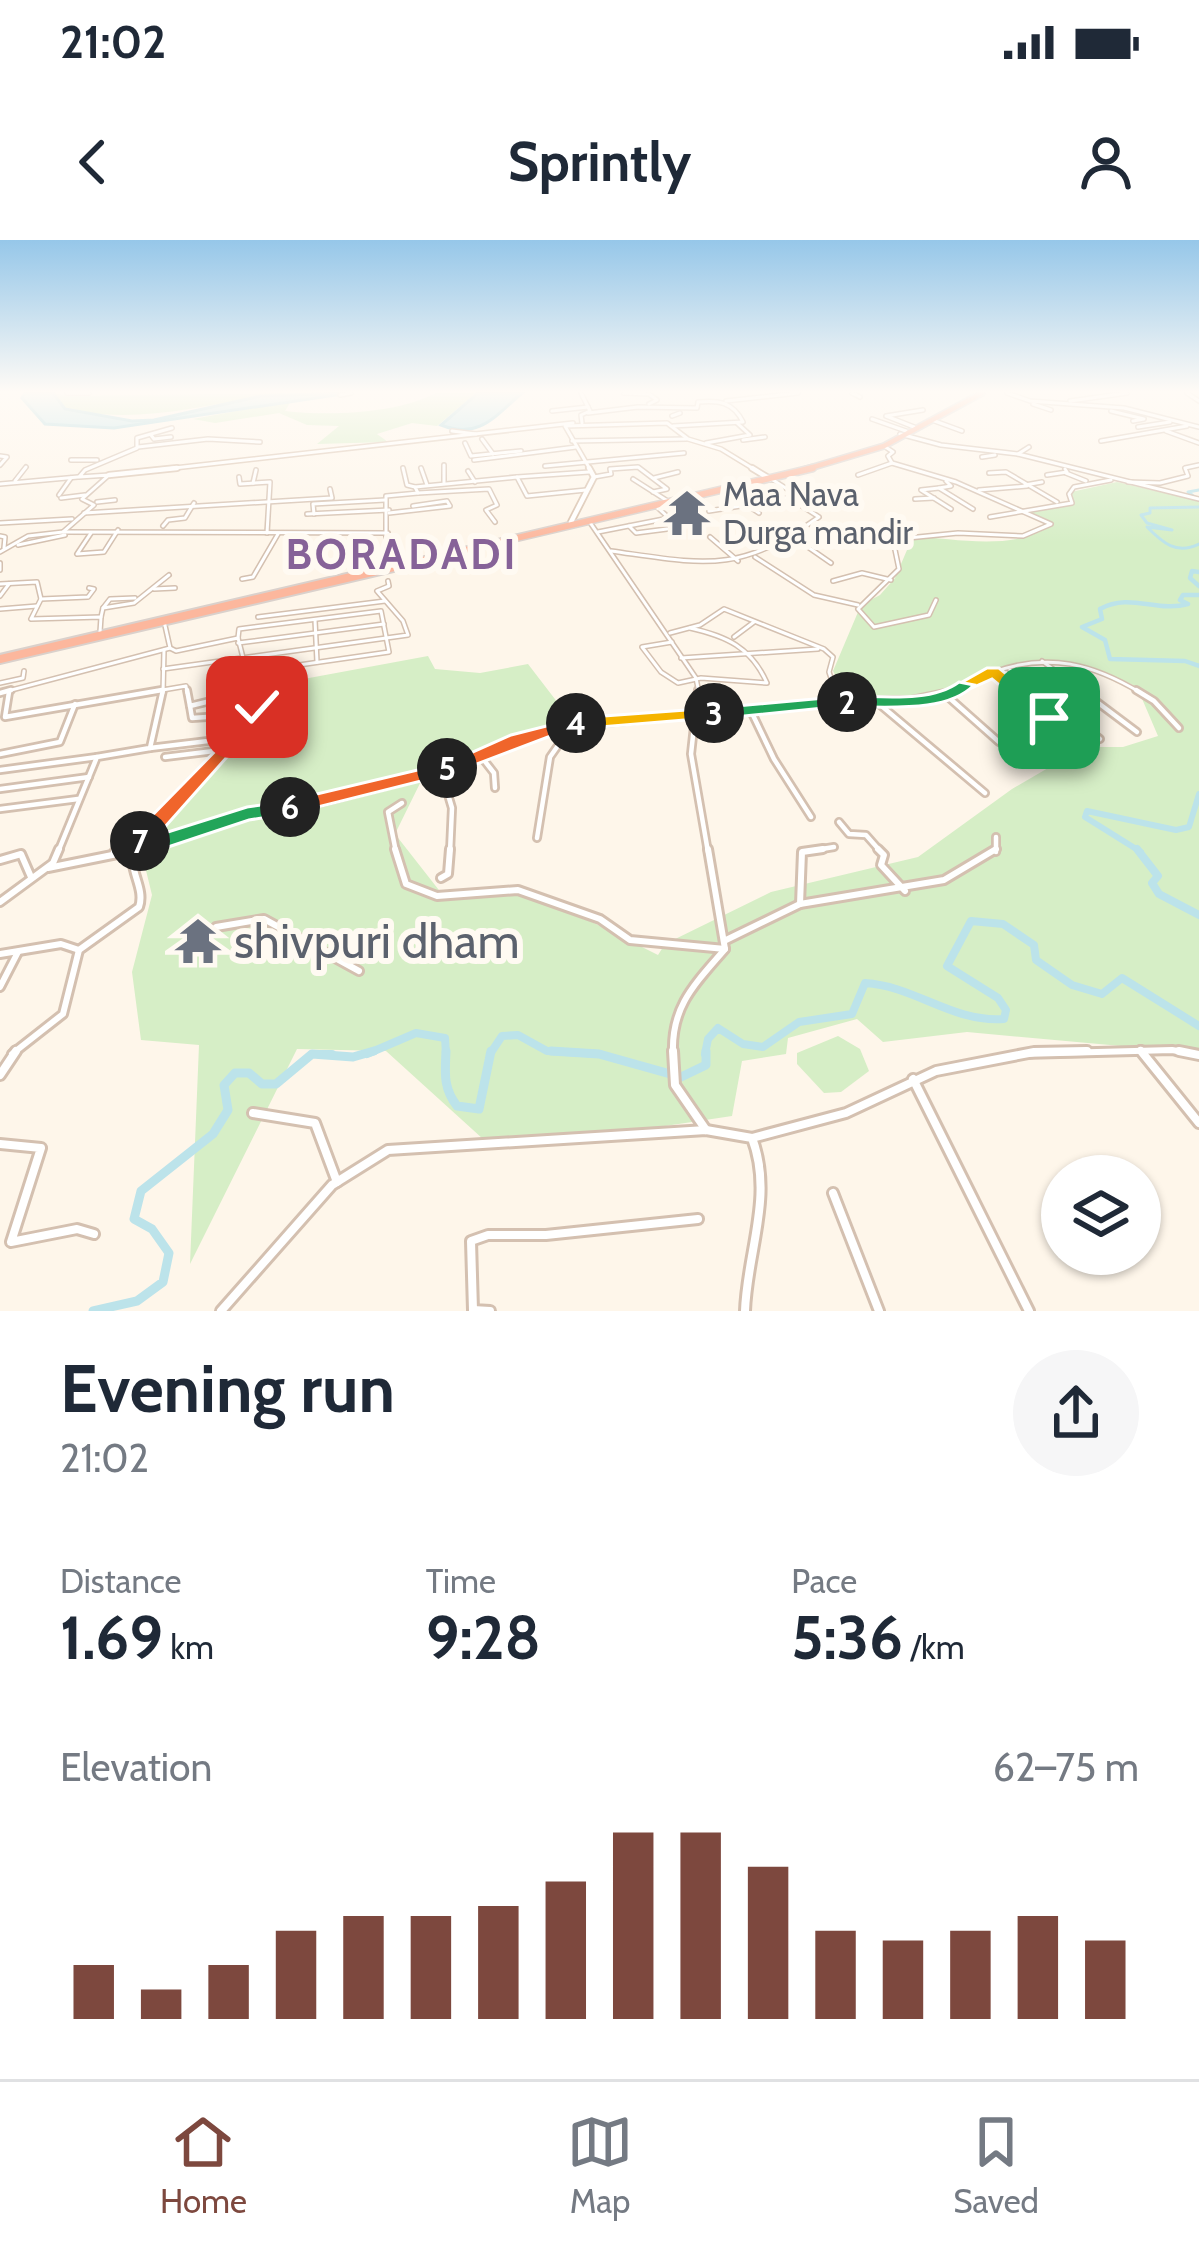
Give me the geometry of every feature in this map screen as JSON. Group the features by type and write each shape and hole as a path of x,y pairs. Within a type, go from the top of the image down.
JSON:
{"highway":[{"path":"0,657 656,506 856,454 880,443"},
{"path":"0,657 769,478 888,443"}],"main road":[{"path":"109,475 426,443"},
{"path":"701,443 721,449 769,478"},
{"path":"571,522 593,474 574,444"}],"street":[{"path":"138,443 138,447"},
{"path":"79,477 103,460 138,447 173,443"},
{"path":"465,443 467,455 597,443"},
{"path":"485,443 493,454"},
{"path":"955,443 1199,499"},
{"path":"884,446 892,452 887,456 892,464"},
{"path":"1018,454 1029,447"},
{"path":"982,457 996,455 984,450"},
{"path":"474,460 525,456 521,451"},
{"path":"545,466 684,453"},
{"path":"0,456 7,457 0,465"},
{"path":"70,460 103,460"},
{"path":"753,556 783,574 788,584 825,601 858,605 874,598 899,569 893,545 898,538 958,533 1008,537 1051,527 976,490 892,464 857,475"},
{"path":"444,465 444,484"},
{"path":"989,517 1027,514 1057,502 1072,502 1069,494 1075,487 1112,480 1168,482 1188,476 1185,468 1199,465"},
{"path":"14,483 26,466"},
{"path":"616,483 609,470 638,467 667,489 653,492"},
{"path":"403,468 406,485 417,490 489,490 497,505 486,510 495,521"},
{"path":"421,468 427,486"},
{"path":"253,482 256,470"},
{"path":"1047,475 1065,470 1086,481"},
{"path":"468,471 475,482"},
{"path":"654,478 678,472"},
{"path":"989,473 1006,472 1057,502"},
{"path":"569,473 575,482"},
{"path":"413,506 447,501 450,506 310,514 313,504 385,500 427,486 569,473 611,475"},
{"path":"0,484 109,475"},
{"path":"109,475 82,500 115,500"},
{"path":"239,477 237,483 270,482 267,533"},
{"path":"517,477 527,496 586,490"},
{"path":"71,478 60,496 85,495"},
{"path":"769,478 806,504"},
{"path":"633,479 666,500"},
{"path":"946,481 951,486 921,490 951,509"},
{"path":"976,490 1042,482"},
{"path":"939,488 973,509"},
{"path":"84,513 332,498 330,489"},
{"path":"709,511 798,496"},
{"path":"179,504 182,497"},
{"path":"609,550 708,565 738,561 792,536 819,517 788,497"},
{"path":"915,499 934,498"},
{"path":"385,500 389,512 386,565"},
{"path":"0,523 73,519 94,502"},
{"path":"163,527 169,520 185,518 194,503"},
{"path":"747,505 759,513"},
{"path":"598,532 669,518 656,506"},
{"path":"64,534 73,519"},
{"path":"589,520 670,633 696,678 699,695 691,754 724,945"},
{"path":"629,526 636,533 667,530"},
{"path":"2,550 64,534 163,527 278,534 388,533"},
{"path":"91,532 78,555 104,552 118,530"},
{"path":"242,579 254,578 278,534"},
{"path":"0,536 5,537 2,550"},
{"path":"792,536 831,563"},
{"path":"710,537 738,561"},
{"path":"832,581 862,573 892,580"},
{"path":"100,632 103,608 110,599 136,598 169,574"},
{"path":"163,669 410,634 377,591 389,586 388,581"},
{"path":"0,584 37,582 41,599 34,621 101,616"},
{"path":"0,596 9,584"},
{"path":"41,599 88,597 94,589 89,588"},
{"path":"154,589 175,588"},
{"path":"858,605 861,618 874,627 929,615 936,600"},
{"path":"258,617 385,602"},
{"path":"0,609 37,606"},
{"path":"670,633 690,628 724,608 833,657 829,672 838,701"},
{"path":"0,1075 9,1057 63,1014 80,950 140,907 132,852 257,707 244,673 239,629 382,611 386,654 244,673"},
{"path":"150,748 163,691 167,649 163,619"},
{"path":"315,620 317,663"},
{"path":"734,637 758,622"},
{"path":"0,693 167,649 384,624"},
{"path":"672,642 642,647 672,680 767,683 734,637 690,628"},
{"path":"681,658 820,648"},
{"path":"1042,661 1137,732"},
{"path":"0,902 48,868 116,851 132,852 247,814 319,803 441,771 573,724 946,695 993,672 1042,661 1073,662 1104,671 1154,701 1179,728"},
{"path":"1008,668 1100,739"},
{"path":"0,683 23,678 24,670"},
{"path":"993,672 1070,734"},
{"path":"9,692 5,717 186,686 192,718 253,714"},
{"path":"190,706 250,691"},
{"path":"946,695 999,742"},
{"path":"878,703 985,793"},
{"path":"0,754 60,742 75,704"},
{"path":"751,711 774,759 812,817"},
{"path":"537,838 550,757 573,724"},
{"path":"0,770 233,738"},
{"path":"165,757 222,750"},
{"path":"480,755 494,773 496,788"},
{"path":"48,868 97,757"},
{"path":"441,771 453,812 448,874 441,878"},
{"path":"0,789 89,777"},
{"path":"0,809 80,798"},
{"path":"402,803 388,812 399,866 406,884 417,890 437,896 518,890 600,919 630,940 724,945"},
{"path":"839,822 849,834 866,835 884,855 881,865 904,891"},
{"path":"706,1130 675,1084 673,1029 680,1000 724,945 800,904 904,891 952,879 996,852 996,838"},
{"path":"800,904 802,852 834,848"},
{"path":"0,860 21,854 31,877"},
{"path":"216,927 264,919 359,971"},
{"path":"0,953 70,944 80,950"},
{"path":"0,987 18,952"},
{"path":"221,1311 337,1182 388,1150 706,1130 752,1138 846,1113 913,1078 1034,1052 1140,1050 1199,1055"},
{"path":"1140,1050 1199,1123"},
{"path":"913,1078 1029,1311"},
{"path":"254,1113 315,1123 337,1182"},
{"path":"745,1311 744,1277 767,1171 752,1138"},
{"path":"0,1144 40,1148 11,1242 77,1229 94,1234"},
{"path":"833,1193 879,1311"},
{"path":"490,1311 473,1310 471,1241 488,1235 546,1235 698,1219"}],"green space":[{"path":"1117,482 1199,501 1199,1061 1121,1046 967,1032 883,1042 857,1019 788,1038 786,1054 742,1061 732,1116 645,1129 483,1139 386,1051 297,1049 190,1264 199,1045 141,1040 132,972 152,895 141,850 228,739 255,688 428,656 435,669 480,673 528,664 571,720 428,767 395,834 442,894 518,895 580,916 658,955 665,944 771,892 918,857 1012,789 1084,747 1123,747 1158,736 1137,687 1071,662 1037,660 939,693 849,701 833,671 861,605 880,595 895,578 913,536 984,542 1019,539 1050,526 1030,514 1039,507 1069,505 1071,492"},
{"path":"838,1036 860,1049 869,1071 841,1092 824,1093 797,1064 797,1053"}],"waterway":[{"path":"1199,490 1188,492 1199,500"},
{"path":"1199,507 1150,508 1150,513 1141,515 1147,523 1172,530 1147,527 1170,546 1199,544"},
{"path":"1199,572 1192,571 1190,578 1199,586"},
{"path":"1199,595 1183,595 1180,600 1188,604 1177,606 1111,604 1100,609 1102,619 1082,627 1105,640 1110,659 1185,661 1199,666"},
{"path":"1138,850 1085,817 1087,811 1176,830 1189,827 1199,794"},
{"path":"1138,850 1158,876 1152,883 1159,894 1199,915"},
{"path":"705,1054 708,1039 718,1028 743,1044 763,1047 799,1022 852,1014 865,983 901,990 968,1015 1004,1019 1006,1010 998,998 947,966 971,921 1003,924 1034,945 1036,960 1072,985 1102,994 1122,978 1199,1026"},
{"path":"374,1051 416,1033 445,1038 446,1054"},
{"path":"491,1053 502,1036 518,1035 547,1051 589,1053"},
{"path":"312,1054 353,1057 374,1051"},
{"path":"367,1054 374,1051"},
{"path":"551,1051 589,1053"},
{"path":"589,1053 681,1077 706,1065 706,1051"},
{"path":"446,1054 452,1099 457,1106 479,1109 491,1053"},
{"path":"589,1053 600,1054"},
{"path":"93,1311 137,1301 163,1282 169,1253 152,1229 134,1219 141,1191 213,1134 228,1110 224,1085 235,1073 249,1073 262,1084 276,1084 312,1054"},
{"path":"312,1054 332,1054"}],"place":[{"name":"Maa Nava Durga mandir","path":"687,513"},
{"name":"shivpuri dham","path":"198,941"}],"district":[{"name":"BORADADI","path":"402,554"}],"route":[{"path":"257,707 132,852 247,814 319,803 441,771 518,739 573,724 838,701 912,700 956,692 993,672 1049,718"}]}
